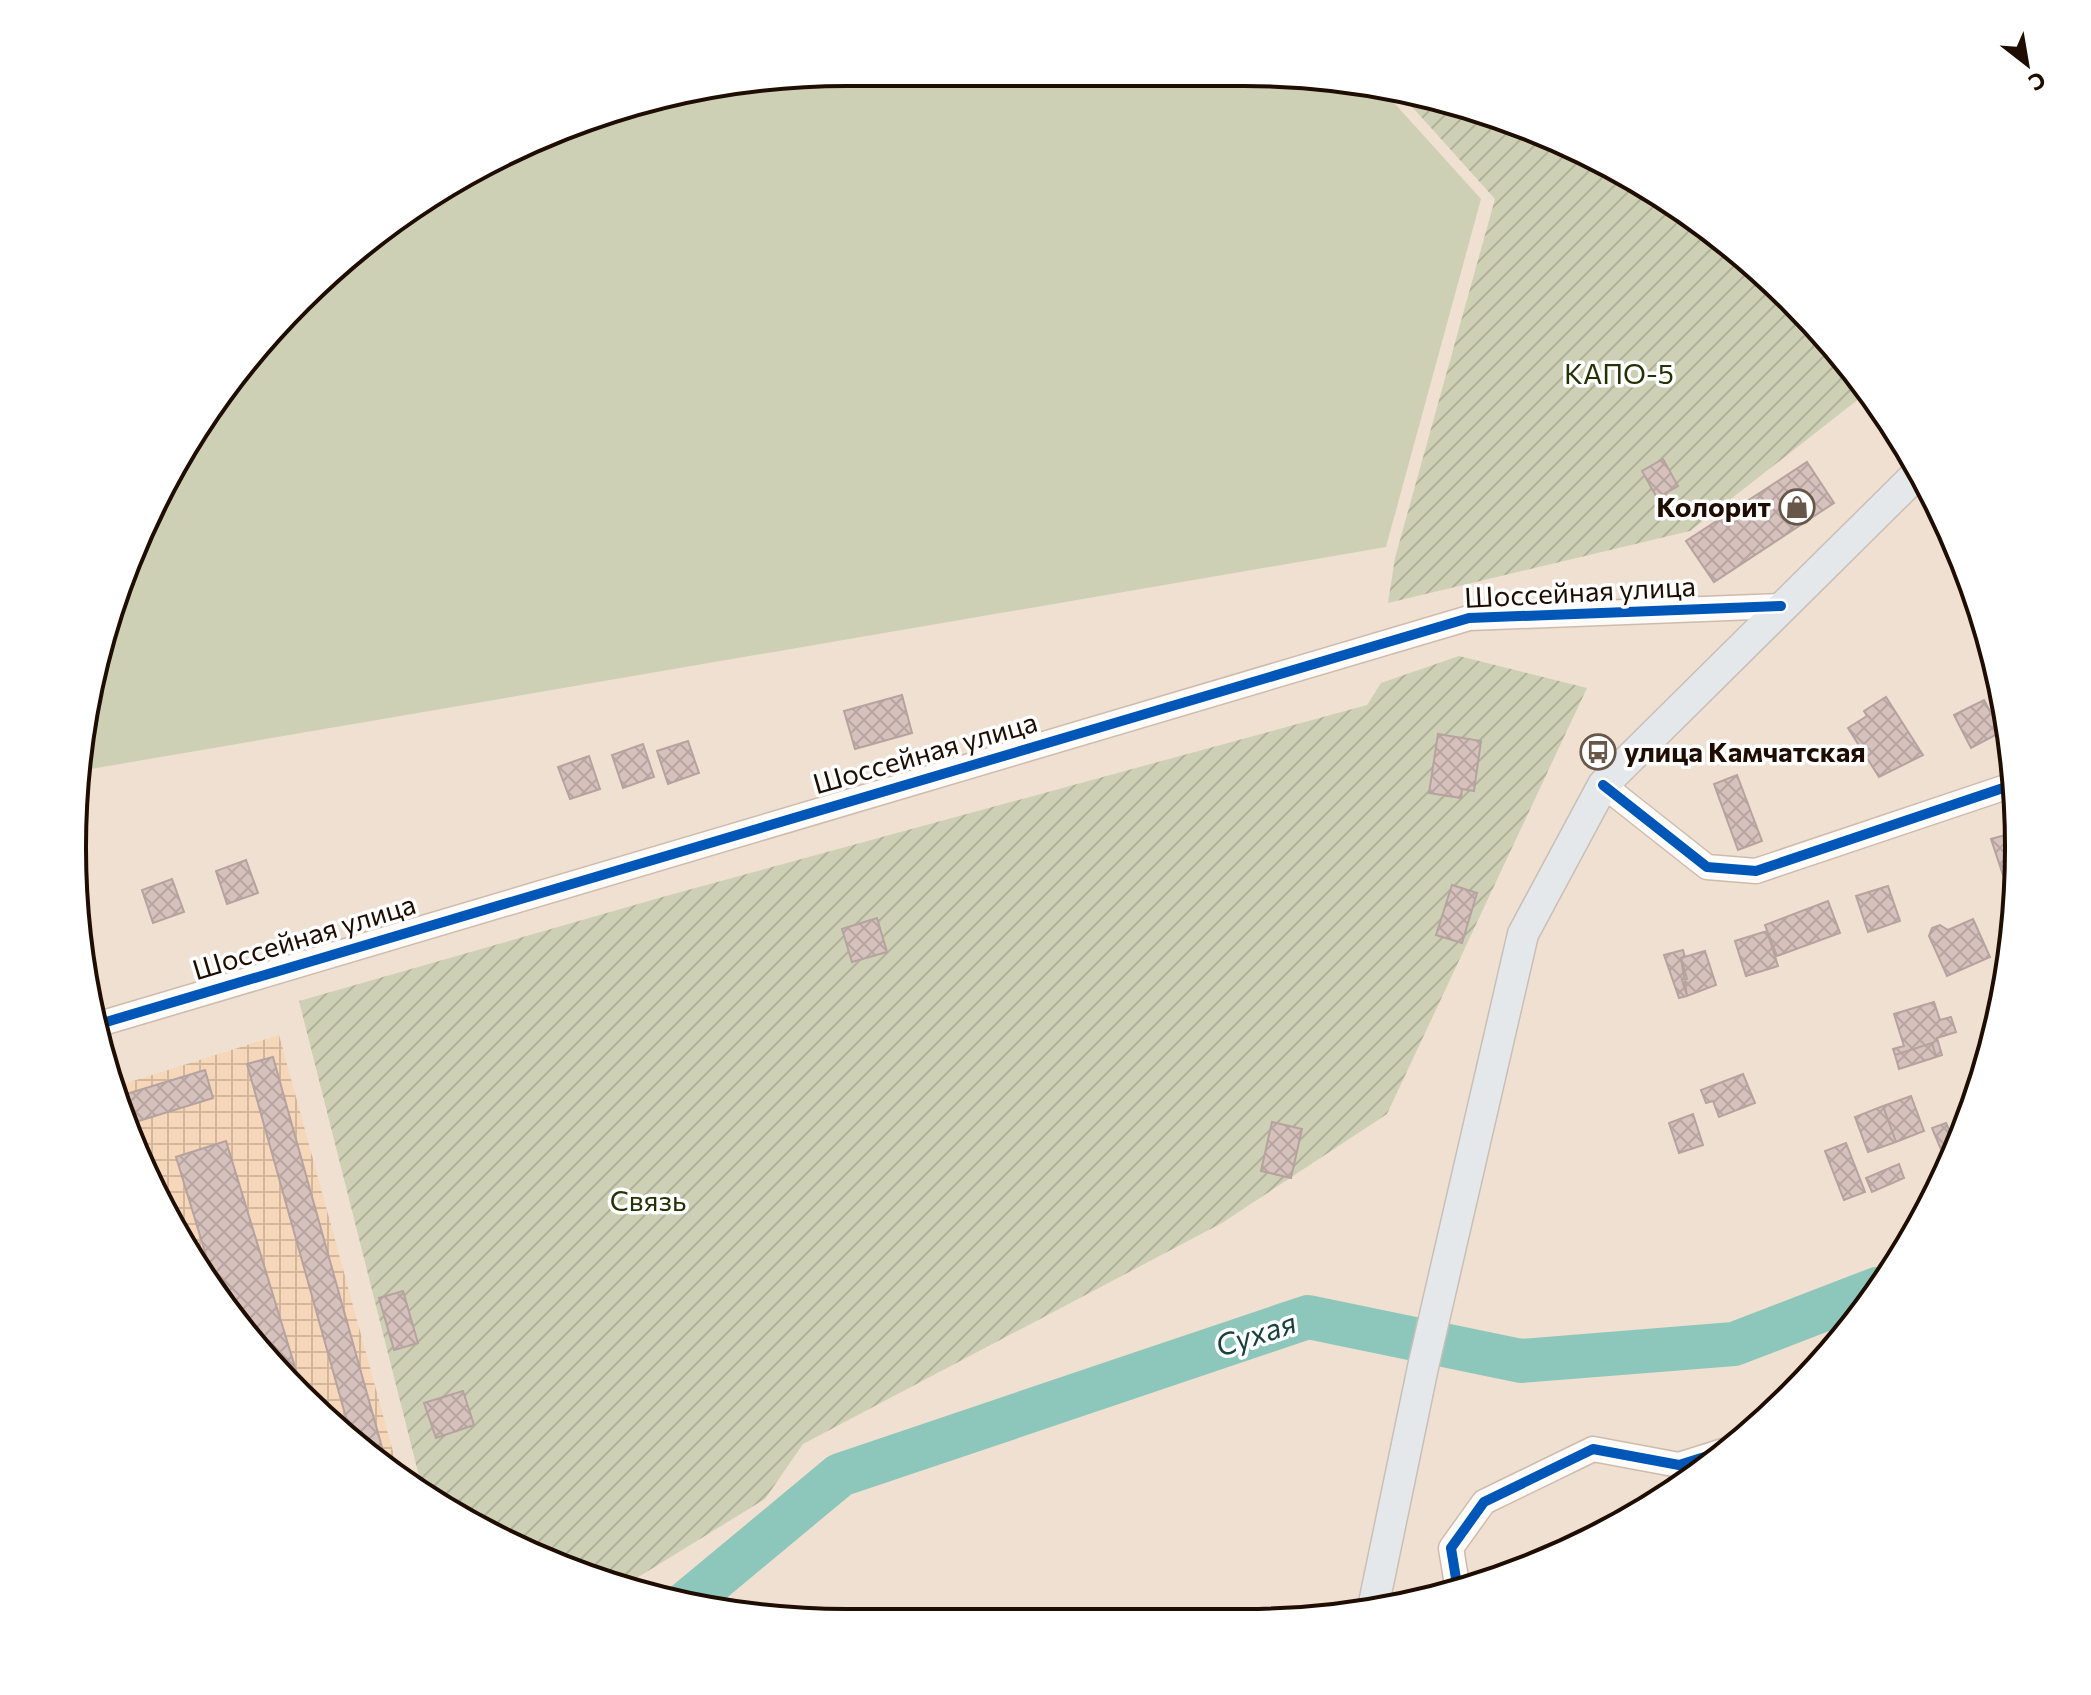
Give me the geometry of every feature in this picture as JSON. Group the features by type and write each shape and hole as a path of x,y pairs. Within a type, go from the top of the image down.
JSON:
{"main road":[{"path":"1375,1597 1423,1367 1523,934 1603,785 1910,481"}],"street":[{"name":"Шоссейная улица","path":"107,1022 1469,618 1781,606"},
{"path":"1603,785 1707,867 1756,871 2002,788"},
{"path":"1456,1579 1451,1548 1484,1502 1593,1449 1679,1465 1697,1459"}],"shaded area":[{"path":"279,1035 395,1459 345,1420 309,1386 275,1350 214,1271 165,1184 124,1084"}],"green space":[{"path":"848,86 1244,86 1343,93 1393,101 1481,199 1386,547 91,769 112,650 144,556 188,467 214,424 275,345 345,275 384,243 467,188 556,144 603,126 699,101 748,93"},
{"name":"КАПО-5","path":"1411,105 1488,126 1535,144 1624,188 1667,214 1746,275 1782,309 1816,345 1859,399 1690,531 1388,603 1395,558 1495,199"},
{"name":"Связь","path":"1459,656 1587,688 1387,1114 1222,1223 803,1444 765,1499 636,1579 556,1551 511,1530 419,1478 299,1001 666,896 1367,705 1381,683"}],"building":[{"path":"1663,459 1678,486 1657,498 1642,471"},
{"path":"1807,462 1834,503 1714,582 1686,541"},
{"path":"902,695 912,733 855,749 844,711"},
{"path":"1886,697 1923,755 1879,777 1848,728 1867,716 1864,711"},
{"path":"1984,700 1993,717 1996,735 1971,748 1954,715"},
{"path":"1438,734 1481,741 1474,791 1462,789 1461,798 1429,793"},
{"path":"688,741 699,773 668,784 657,751"},
{"path":"643,744 654,777 623,788 612,755"},
{"path":"589,756 600,789 570,799 558,767"},
{"path":"1737,775 1762,841 1738,850 1714,784"},
{"path":"2004,835 2004,875 2003,875 1991,839"},
{"path":"246,860 258,893 227,904 216,871"},
{"path":"172,879 184,912 153,923 142,890"},
{"path":"1452,885 1477,893 1462,943 1436,935"},
{"path":"1888,886 1900,921 1868,932 1856,896"},
{"path":"1828,901 1840,933 1777,956 1765,925"},
{"path":"877,918 887,952 852,962 842,929"},
{"path":"1973,919 1990,957 1947,976 1929,936 1932,928 1940,925 1948,930"},
{"path":"1767,931 1778,966 1746,976 1735,941"},
{"path":"1683,950 1685,957 1681,958 1687,979 1682,980 1687,996 1679,998 1664,955"},
{"path":"1705,951 1716,985 1687,996 1681,958"},
{"path":"1934,1002 1940,1020 1951,1017 1956,1032 1937,1038 1942,1055 1936,1057 1932,1043 1895,1055 1893,1049 1904,1046 1894,1014"},
{"path":"1932,1043 1936,1057 1899,1069 1895,1055"},
{"path":"273,1057 383,1451 347,1422 247,1064"},
{"path":"205,1070 213,1098 137,1121 127,1094"},
{"path":"1743,1074 1755,1103 1719,1117 1713,1101 1706,1103 1701,1090"},
{"path":"1911,1096 1924,1131 1896,1142 1883,1106"},
{"path":"1883,1106 1896,1142 1868,1152 1855,1117"},
{"path":"1693,1114 1703,1145 1679,1153 1669,1123"},
{"path":"1272,1122 1302,1129 1291,1178 1261,1171"},
{"path":"1946,1123 1950,1132 1942,1151 1932,1128"},
{"path":"226,1141 297,1373 243,1311 208,1260 176,1157"},
{"path":"1846,1143 1865,1192 1844,1200 1825,1151"},
{"path":"1899,1164 1904,1178 1872,1192 1866,1178"},
{"path":"403,1291 418,1343 394,1350 379,1298"},
{"path":"463,1391 474,1425 436,1438 424,1403"}],"waterway":[{"name":"Сухая","path":"697,1594 840,1475 1308,1317 1521,1361 1734,1344 1859,1296"}],"cycle path":[{"path":"107,1022 1469,618 1781,606"},
{"path":"1603,785 1707,867 1756,871 2002,788"},
{"path":"1456,1579 1451,1548 1484,1502 1593,1449 1679,1465 1697,1459"}],"place":[{"name":"Колорит","path":"1797,507"},
{"name":"улица Камчатская","path":"1598,752"}]}
